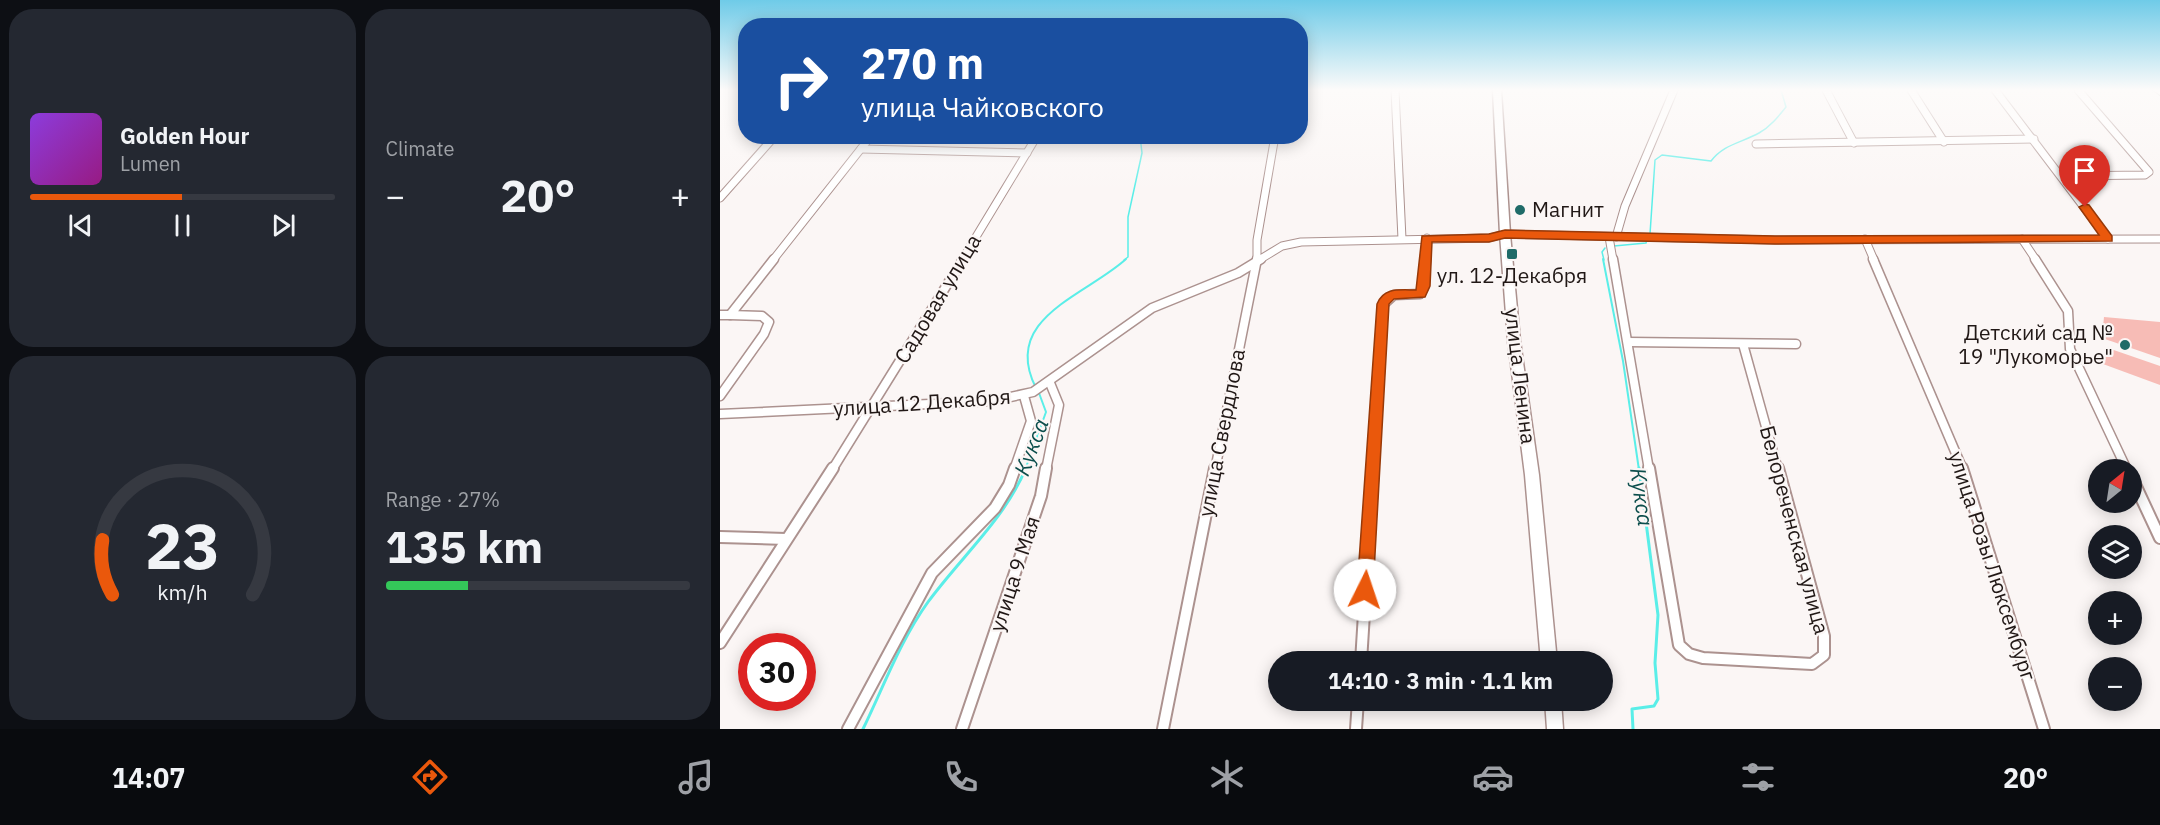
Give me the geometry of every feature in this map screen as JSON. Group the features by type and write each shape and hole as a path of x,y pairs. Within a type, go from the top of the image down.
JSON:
{"street":[{"path":"1397,124 1402,239"},
{"name":"улица Ленина","path":"1499,124 1514,340 1532,476 1548,651"},
{"path":"1612,237 1660,124"},
{"path":"1844,124 1854,143"},
{"path":"1933,124 1944,142"},
{"path":"2022,124 2108,239"},
{"path":"2062,176 2145,175 2149,172 2107,124"},
{"path":"1756,144 2034,140"},
{"path":"720,198 767,144"},
{"path":"730,315 865,144"},
{"name":"Садовая улица","path":"720,643 873,407 1033,144"},
{"name":"улица Свердлова","path":"1162,729 1257,261 1257,240 1274,144"},
{"path":"861,149 1027,153"},
{"name":"улица 12 Декабря","path":"720,414 992,401 1028,394 1047,385 1133,318 1238,273 1282,246 1301,242 1489,238 1505,234 1637,238 2160,239"},
{"name":"Белореченская улица","path":"1612,237 1679,645 1689,654 1703,658 1812,664 1824,655 1824,636 1743,344"},
{"path":"1361,651 1383,304 1386,298 1392,295 1420,294 1424,286 1427,238"},
{"name":"улица Розы Люксембург","path":"1865,239 1968,482 2044,729"},
{"path":"2022,239 2068,311 2070,349 2122,459"},
{"path":"720,315 762,316 769,322 764,334 720,396"},
{"path":"1628,342 1796,344"},
{"name":"улица 9 Мая","path":"962,729 1041,496 1059,405 1047,385"},
{"path":"848,729 932,573 995,508 1010,485 1031,422 1028,394"},
{"path":"2142,499 2160,538"},
{"path":"720,537 786,539"},
{"path":"1356,729 1357,711"},
{"path":"1553,711 1555,729"}],"shaded area":[{"path":"2104,317 2160,322 2160,358 2102,338"},
{"path":"2105,347 2160,366 2160,385 2103,364"}],"waterway":[{"name":"Кукса","path":"1650,234 1655,160 1662,155 1711,161 1721,151 1759,133 1772,124"},
{"name":"Кукса","path":"1124,260 1128,257 1128,217 1142,153 1141,144"},
{"name":"Кукса","path":"1614,246 1646,243 1647,239"},
{"name":"Кукса","path":"1604,260 1602,252 1605,248"},
{"name":"Кукса","path":"1036,388 1028,364 1029,343 1038,326 1071,297 1126,259"},
{"name":"Кукса","path":"1603,259 1623,361 1639,470"},
{"name":"Кукса","path":"1025,470 1046,412 1039,393"},
{"name":"Кукса","path":"863,729 918,617 1006,505 1026,468"},
{"name":"Кукса","path":"1633,729 1632,709 1654,706 1658,699 1655,663 1658,615 1639,468"}],"place":[{"name":"Магнит","path":"1520,210"},
{"name":"ул. 12-Декабря","path":"1512,254"},
{"name":"Детский сад № 19 \"Лукоморье\"","path":"2125,345"}],"route":[{"path":"1365,590 1383,304 1386,298 1392,295 1420,294 1424,286 1427,238 1489,238 1505,234 1775,240 2108,239 2085,207"}]}
